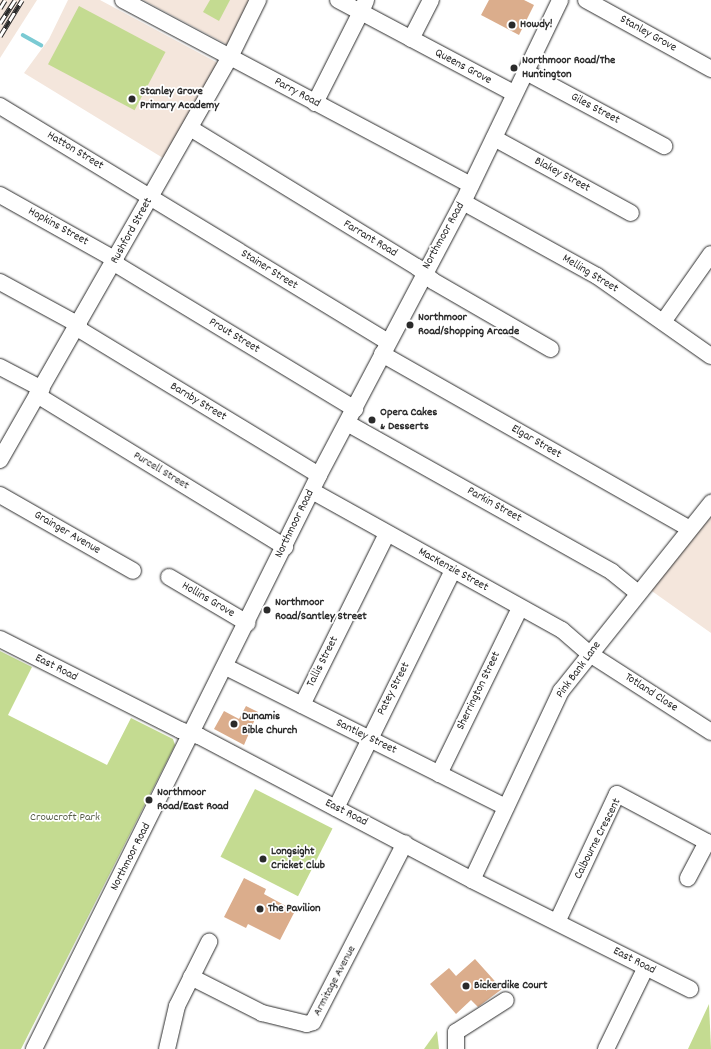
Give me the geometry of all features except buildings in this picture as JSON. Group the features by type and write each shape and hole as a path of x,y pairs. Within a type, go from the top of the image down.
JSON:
{"street":[{"name":"Parry Road","path":"123,0 471,185"},
{"name":"Rushford Street","path":"1,456 115,262 230,57 258,0"},
{"name":"Queens Grove","path":"338,0 363,6 411,39 515,94"},
{"path":"411,39 431,0"},
{"name":"Northmoor Road","path":"34,1049 226,668 319,475 351,416 423,273 463,202 560,0"},
{"name":"Stanley Grove","path":"586,0 711,69"},
{"path":"315,103 363,6"},
{"name":"Giles Street","path":"526,72 664,146"},
{"name":"Hatton Street","path":"0,106 151,197"},
{"name":"Farrant Road","path":"190,128 423,273 551,349"},
{"name":"Blakey Street","path":"494,138 631,213"},
{"name":"Hopkins Street","path":"0,195 115,262"},
{"name":"Stainer Street","path":"151,197 385,348"},
{"name":"Melling Street","path":"463,202 597,276 711,356"},
{"path":"663,322 711,254"},
{"name":"Prout Street","path":"115,262 351,416"},
{"name":"Barnby Street","path":"0,282 78,327 319,475"},
{"name":"Elgar Street","path":"385,348 690,529"},
{"name":"Purcell Street","path":"0,367 285,547"},
{"name":"Parkin Street","path":"351,416 612,572 638,593"},
{"name":"MacKenzie Street","path":"312,491 562,630 590,654"},
{"name":"Grainger Avenue","path":"0,495 133,571"},
{"name":"Pink Bank Lane","path":"472,880 561,691 711,503"},
{"name":"Tallis Street","path":"302,705 388,534"},
{"name":"Patey Street","path":"336,808 453,570"},
{"name":"Hollins Grove","path":"169,577 247,623"},
{"name":"Sherrington Street","path":"439,774 520,608"},
{"name":"East Road","path":"0,639 405,843 472,880 690,989"},
{"name":"Totland Close","path":"590,654 711,732"},
{"name":"Santley Street","path":"226,668 506,807"},
{"name":"Calbourne Crescent","path":"557,922 617,794 707,842 688,878"},
{"name":"Armitage Avenue","path":"191,977 262,1013 307,1024 313,1022 405,843"},
{"path":"167,1049 177,1006 209,942"},
{"path":"606,1049 646,967"},
{"path":"456,1049 456,1032 506,1000"}],"shaded area":[{"path":"0,0 37,0 0,58"},
{"name":"Stanley Grove Primary Academy","path":"68,0 100,0 218,63 163,158 24,73 49,39"},
{"path":"143,0 249,0 228,45"},
{"path":"711,517 711,633 649,589"}],"green space":[{"path":"210,0 230,0 219,21 203,12"},
{"path":"79,6 166,52 135,110 48,64"},
{"name":"Crowcroft Park","path":"0,651 32,667 8,715 107,765 131,718 173,739 175,745 21,1049 0,1049"},
{"path":"255,789 333,828 298,896 220,857"},
{"path":"709,1004 711,1049 688,1049"},
{"path":"437,1031 439,1049 424,1049"}],"waterway":[{"path":"23,35 41,45"}],"railway":[{"path":"0,8 5,0"},
{"path":"0,23 15,0"},
{"path":"0,36 22,0"}],"place":[{"name":"Howdy!","path":"512,25"},
{"name":"Northmoor Road/The Huntington","path":"514,68"},
{"name":"Stanley Grove Primary Academy","path":"132,99"},
{"name":"Northmoor Road/Shopping Arcade","path":"410,325"},
{"name":"Opera Cakes & Desserts","path":"372,420"},
{"name":"Northmoor Road/Santley Street","path":"267,610"},
{"name":"Dunamis Bible Church","path":"234,724"},
{"name":"Northmoor Road/East Road","path":"149,800"},
{"name":"Longsight Cricket Club","path":"263,859"},
{"name":"The Pavilion","path":"260,909"},
{"name":"Bickerdike Court","path":"466,986"}]}
